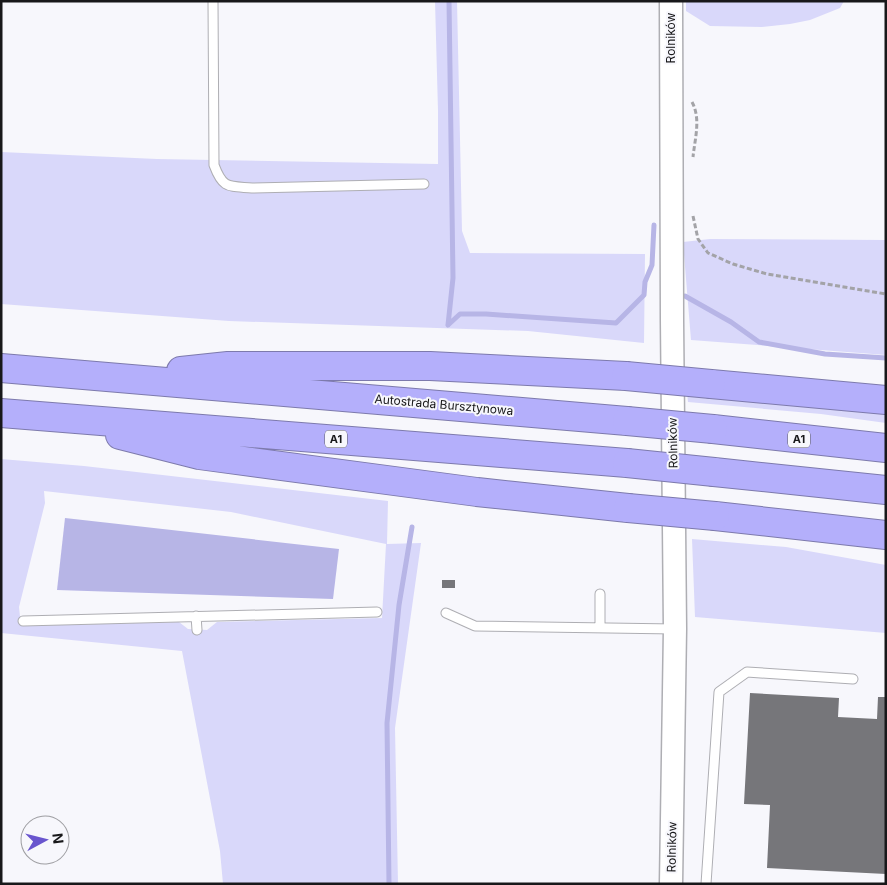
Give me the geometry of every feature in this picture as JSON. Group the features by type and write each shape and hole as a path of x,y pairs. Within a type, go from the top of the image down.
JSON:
{"highway":[{"path":"117,378 228,366 430,366 626,376 886,400"},
{"name":"Autostrada Bursztynowa","path":"1,368 627,421 886,448"},
{"name":"A1","path":"1,413 627,463 886,490"},
{"path":"44,416 199,455 477,492 886,535"}],"street":[{"name":"Rolników","path":"671,1 675,629 671,884"}],"lane":[{"path":"213,1 214,166 219,180 229,186 252,188 424,184"},
{"path":"600,594 600,628"},
{"path":"23,621 377,612"},
{"path":"446,613 475,626 675,629"},
{"path":"196,616 197,630"},
{"path":"706,884 719,692 747,672 853,679"}],"path":[{"path":"671,99 690,99 696,109 698,120 692,160"},
{"path":"693,207 698,239 708,253 733,264 767,274 886,294"}],"shaded area":[{"path":"435,1 457,1 462,231 470,253 645,254 644,343 528,331 229,321 1,304 1,152 157,159 438,164"},
{"path":"686,1 844,1 840,8 810,20 762,27 710,26 686,11"},
{"path":"710,239 886,240 886,355 691,340 683,242"},
{"path":"687,393 886,411 886,423 821,414 688,402"},
{"path":"1,459 84,466 388,501 387,544 421,543 395,728 398,884 223,884 220,851 182,651 1,633","holes":["44,491 231,512 386,544 382,618 217,622 207,630 188,629 179,622 21,626 19,607 45,503"]},
{"path":"65,518 339,549 333,599 57,590"},
{"path":"692,539 786,547 886,565 886,633 695,617"}],"building":[{"path":"442,580 455,580 455,588 442,588"},
{"path":"750,693 839,698 838,717 877,719 878,697 886,697 886,874 767,868 770,805 744,804"}],"waterway":[{"path":"448,325 453,278 449,1"},
{"path":"448,325 460,314 616,323 644,295 645,282 652,265 654,225"},
{"path":"685,296 731,322 759,342 825,354 886,358"},
{"path":"389,884 387,723 399,605 412,527"}]}
